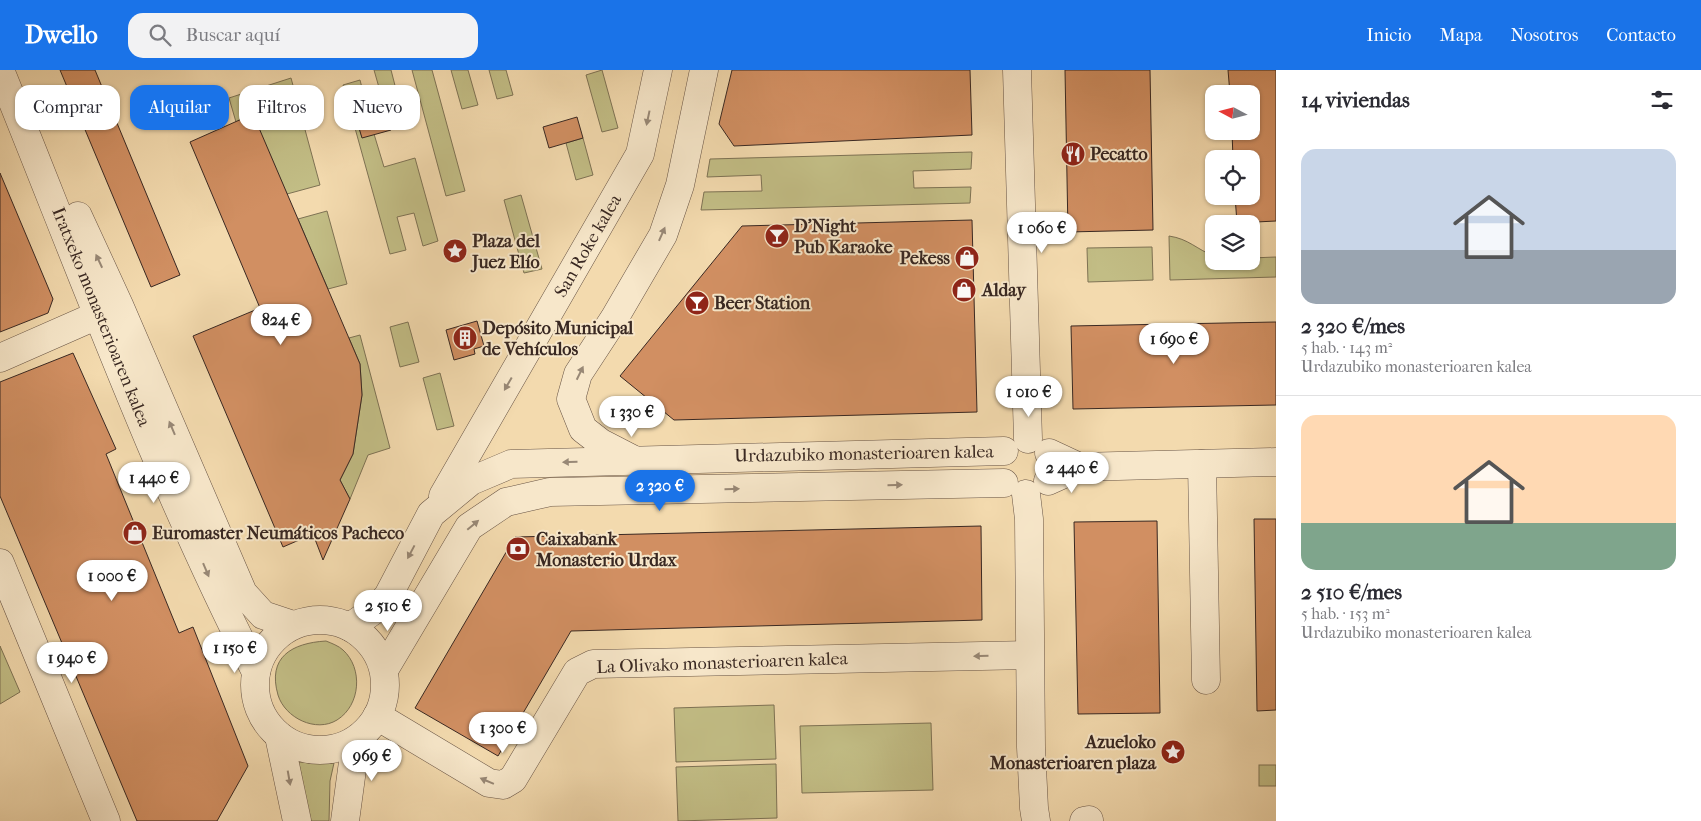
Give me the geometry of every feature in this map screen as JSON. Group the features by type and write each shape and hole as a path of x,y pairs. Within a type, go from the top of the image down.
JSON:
{"street":[{"name":"Iratxeko monasterioaren kalea","path":"0,70 109,310 243,593 263,615 293,625"},
{"name":"Iratxeko monasterioaren kalea","path":"16,70 61,180 213,588 256,672"},
{"name":"San Roke kalea","path":"431,514 640,154 658,70"},
{"path":"633,459 600,444 583,429 571,399 578,374 614,319 663,235 680,185 704,70"},
{"path":"1017,70 1027,448"},
{"path":"0,358 109,310"},
{"path":"1026,486 999,467 1027,448"},
{"path":"1026,486 1053,467 1027,448"},
{"name":"Urdazubiko monasterioaren kalea","path":"350,626 377,608 388,596 431,514 471,481 510,464 1027,448 1079,467"},
{"name":"Urdazubiko monasterioaren kalea","path":"384,670 469,527 506,502 550,492 1026,486 1079,467 1276,462"},
{"path":"1202,464 1206,680"},
{"path":"1026,486 1029,655 1036,821"},
{"path":"0,562 106,821"},
{"path":"312,620 331,620 350,626 366,638 384,670 385,688 377,716 366,732 356,740 337,748 317,750 297,746 279,736 267,723 259,707 255,690 256,672 264,652 276,636 293,625 312,620"},
{"name":"La Olivako monasterioaren kalea","path":"377,716 489,783 503,785 513,779 577,672 593,664 1029,655"},
{"path":"279,736 297,821"},
{"path":"345,821 356,740"}],"shaded area":[{"path":"374,70 391,70 395,85 378,85"},
{"path":"412,70 432,70 465,191 446,196 420,100 420,85 416,85"},
{"path":"451,70 468,70 478,105 462,109"},
{"path":"489,70 506,70 513,95 497,99"},
{"path":"602,70 618,128 602,132 586,75"},
{"path":"291,78 293,85 269,85"},
{"path":"360,80 361,85 343,85"},
{"path":"239,95 239,126 236,122 229,98"},
{"path":"242,130 305,130 320,185 287,194"},
{"path":"356,130 360,130 362,137 374,134 384,167 415,158 438,241 423,246 414,213 397,217 406,250 390,254"},
{"path":"583,138 593,175 576,180 566,143"},
{"path":"972,152 971,169 913,171 914,188 971,187 970,203 701,210 704,192 762,191 761,175 707,177 710,159"},
{"path":"521,195 542,269 524,273 504,200"},
{"path":"327,211 347,284 328,289 298,219"},
{"path":"1169,236 1182,239 1205,251 1205,270 1260,270 1260,258 1276,257 1276,277 1170,280"},
{"path":"1152,247 1153,280 1088,282 1087,248"},
{"path":"408,322 419,362 400,367 390,327"},
{"path":"360,335 390,448 368,455 350,499 340,480 353,454 362,395 360,364 349,338"},
{"path":"440,373 454,426 437,430 423,378"},
{"path":"326,641 341,649 354,666 356,676 355,696 345,713 337,720 329,724 311,724 294,716 282,703 278,695 276,671 279,662 285,654 293,649 314,642"},
{"path":"0,646 20,692 0,704"},
{"path":"774,705 776,759 676,762 674,708"},
{"path":"931,723 933,790 802,793 800,726"},
{"path":"296,762 334,763 330,781 329,821 309,821 303,785"},
{"path":"776,764 777,818 678,821 676,767"},
{"path":"1259,765 1276,765 1276,786 1259,786"}],"building":[{"path":"60,70 95,70 101,85 66,85"},
{"path":"732,70 970,70 972,135 734,146 719,124"},
{"path":"1065,70 1150,70 1153,230 1068,232"},
{"path":"1228,70 1276,70 1276,221 1260,222 1260,215 1236,215 1236,205 1260,205 1260,150 1233,150 1232,140 1260,140 1260,85 1229,85"},
{"path":"577,117 583,138 549,148 543,127"},
{"path":"239,120 239,130 260,130 360,364 362,395 353,454 340,480 350,499 323,560 313,534 283,547 193,336 260,308 190,142 217,130 229,130 229,125"},
{"path":"85,130 120,130 180,275 151,287"},
{"path":"360,130 391,130 362,138"},
{"path":"0,173 53,299 48,313 0,332"},
{"path":"972,220 977,412 674,420 620,376 742,226"},
{"name":"Depósito Municipal de Vehículos","path":"477,321 484,346 474,349 475,354 454,360 446,330"},
{"path":"1276,322 1276,405 1073,409 1071,326"},
{"path":"73,353 116,449 106,454 179,633 193,627 248,766 217,821 137,821 0,496 0,382"},
{"path":"1254,519 1276,519 1276,710 1257,711"},
{"path":"1157,521 1160,713 1078,714 1074,522"},
{"path":"981,526 982,620 571,631 498,756 415,708 515,537"}],"place":[{"name":"Pecatto","path":"1073,154"},
{"name":"D'Night Pub Karaoke","path":"777,236"},
{"name":"Plaza del Juez Elío","path":"455,251"},
{"name":"Pekess","path":"967,258"},
{"name":"Alday","path":"964,290"},
{"name":"Beer Station","path":"697,303"},
{"name":"Depósito Municipal de Vehículos","path":"465,338"},
{"name":"Euromaster Neumáticos Pacheco","path":"135,533"},
{"name":"Caixabank Monasterio Urdax","path":"518,549"},
{"name":"Azueloko Monasterioaren plaza","path":"1173,752"}]}
